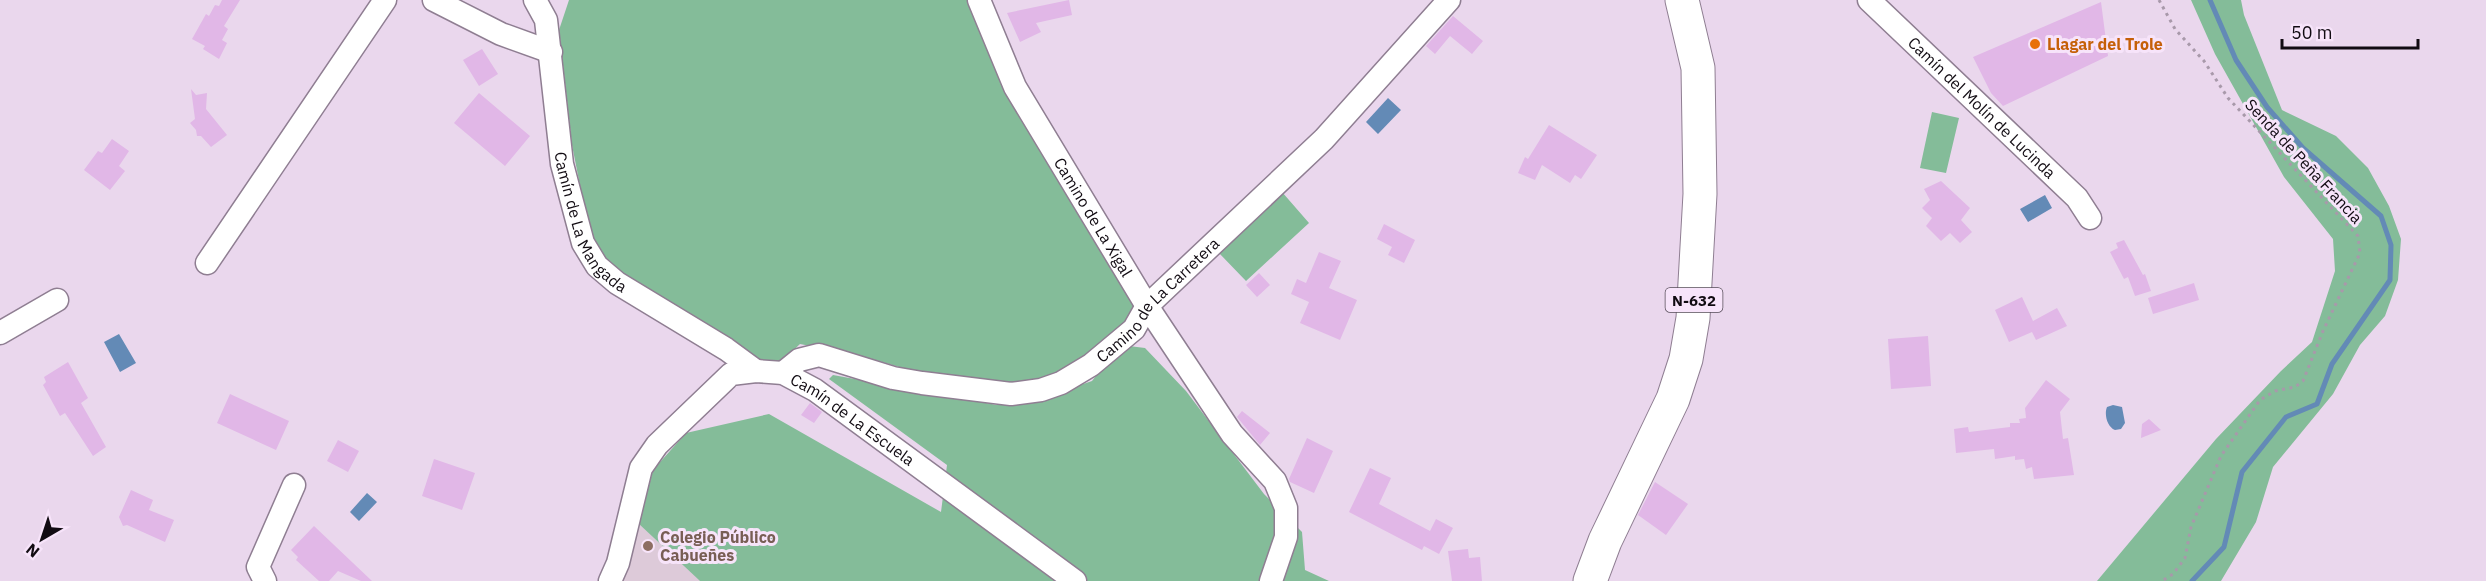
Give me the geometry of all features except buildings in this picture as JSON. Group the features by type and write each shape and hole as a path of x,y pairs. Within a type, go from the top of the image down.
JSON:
{"highway":[{"name":"N-632","path":"1590,581 1605,541 1673,399 1686,359 1693,318 1700,194 1698,68 1682,0"}],"street":[{"path":"207,263 385,0"},
{"path":"434,0 501,34 551,52"},
{"name":"Camín de La Mangada","path":"535,0 546,20 562,165 584,243 597,266 617,283 726,349 756,370"},
{"name":"Camino de La Xigal","path":"980,0 1015,87 1147,306 1232,434 1275,481 1286,507 1286,537 1271,581"},
{"name":"Camino de La Carretera","path":"783,373 799,360 819,355 893,378 1011,394 1041,390 1061,383 1091,365 1134,329 1147,306 1324,139 1449,0"},
{"name":"Camín del Molín de Lucinda","path":"1869,0 2077,198 2090,218"},
{"path":"0,333 57,300"},
{"name":"Camín de La Escuela","path":"610,581 618,563 641,468 657,445 731,374 756,370 783,373 815,390 1076,581"},
{"path":"265,581 258,567 294,484"}],"path":[{"name":"Senda de Peña Francia","path":"2159,0 2175,29 2204,61 2228,98 2358,237 2360,253 2323,331 2303,381 2295,387 2275,392 2260,400 2221,456 2191,527 2185,558 2173,574 2162,581"}],"shaded area":[{"name":"Colegio Público Cabueñes","path":"639,524 700,581 621,581 628,567"}],"green space":[{"path":"569,0 971,0 1135,302 1128,327 1076,366 1038,386 940,379 862,356 800,344 779,364 764,363 613,269 589,231 572,145 559,30"},
{"path":"2191,0 2241,0 2244,15 2282,110 2336,136 2368,168 2389,206 2401,239 2398,280 2385,316 2360,345 2333,394 2273,467 2256,522 2221,581 2097,581 2216,439 2312,342 2335,271 2333,239 2284,177 2215,54"},
{"path":"1932,112 1959,118 1946,173 1920,168"},
{"path":"1282,192 1309,223 1246,281 1219,253"},
{"path":"1129,346 1145,348 1186,391 1264,494 1302,532 1305,570 1329,581 700,581 639,524 653,470 686,433 769,414 941,512 947,465 829,379 833,375 997,405 1048,396 1092,381 1108,360"}],"water":[{"path":"1388,98 1401,110 1378,134 1366,122"},
{"path":"2045,195 2052,208 2028,222 2020,209"},
{"path":"119,334 136,363 120,372 104,342"},
{"path":"2113,405 2122,407 2125,423 2121,429 2115,430 2107,420 2107,407"},
{"path":"367,493 377,502 359,521 350,512"}],"waterway":[{"path":"2192,581 2224,547 2242,472 2286,417 2317,404 2332,364 2390,280 2391,245 2381,216 2303,148 2267,107 2236,60 2210,0"}],"place":[{"name":"Llagar del Trole","path":"2035,44"},
{"name":"Colegio Público Cabueñes","path":"648,546"}]}
